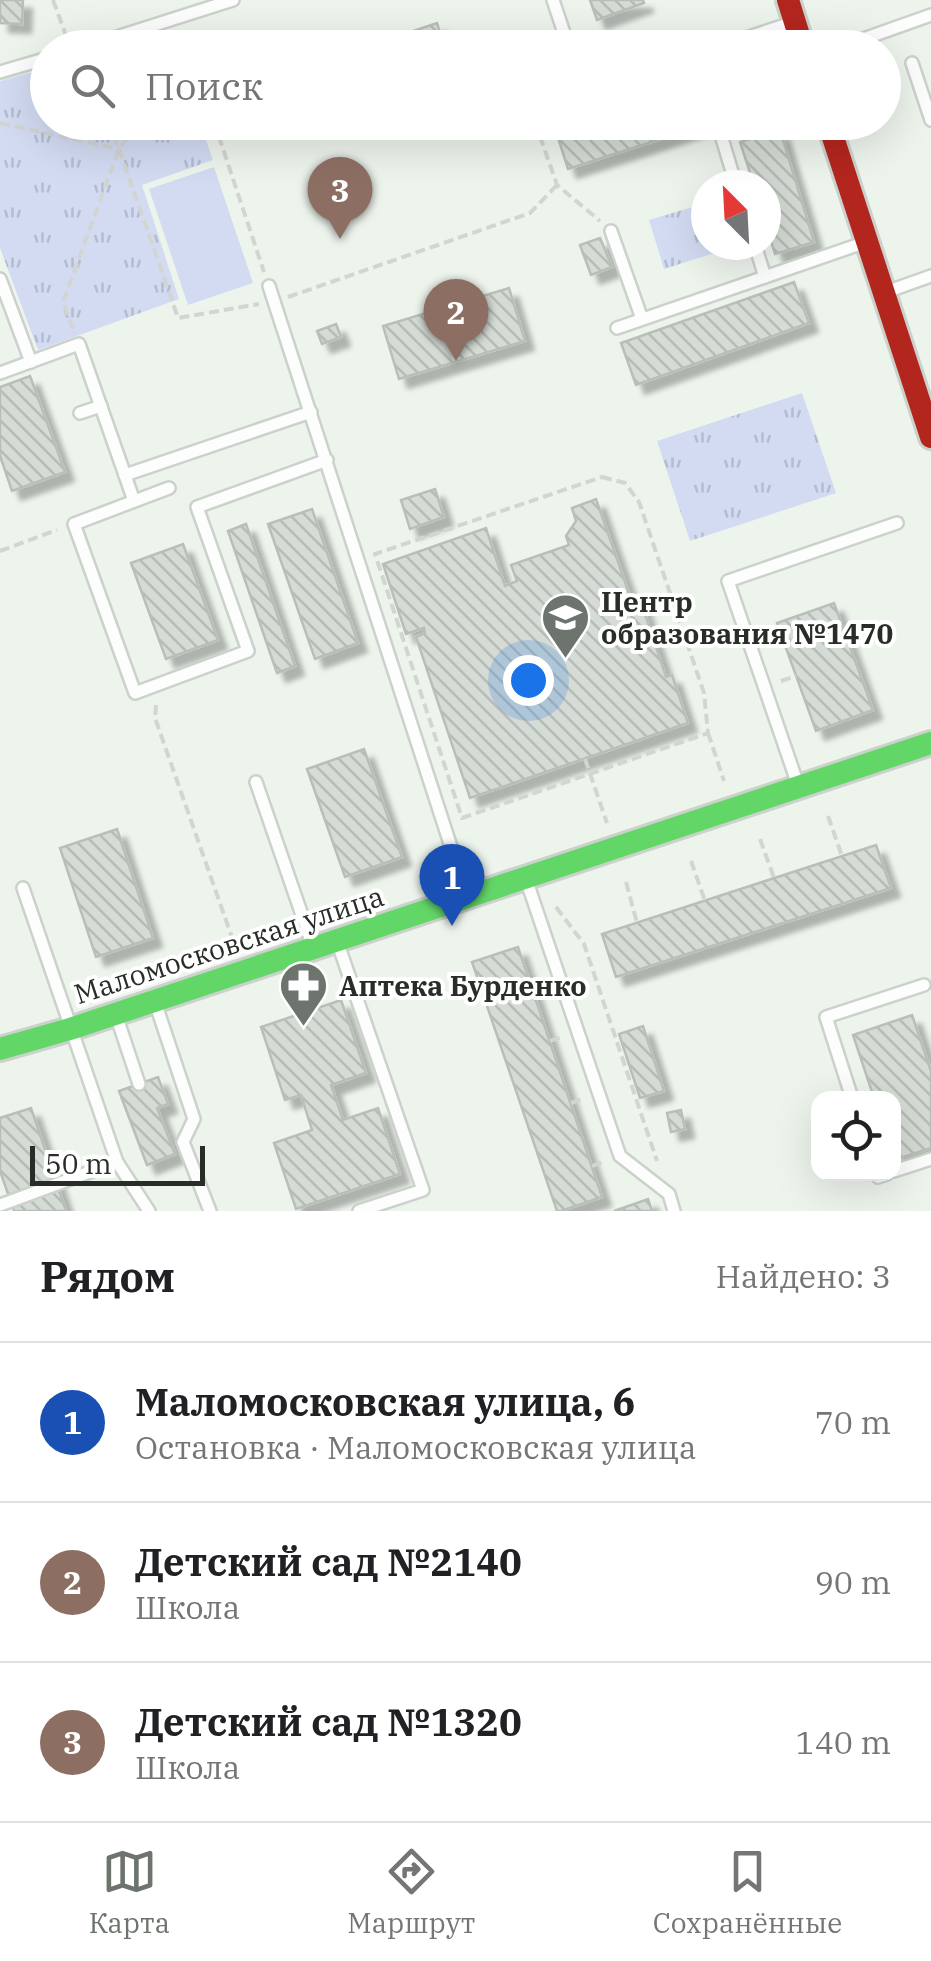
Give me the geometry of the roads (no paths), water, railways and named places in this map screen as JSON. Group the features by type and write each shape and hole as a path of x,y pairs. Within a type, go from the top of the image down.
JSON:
{"street":[{"path":"834,140 931,437"},
{"name":"Маломосковская улица","path":"0,1049 116,1014 931,742"}],"lane":[{"path":"139,30 233,0"},
{"path":"553,0 564,30"},
{"path":"753,30 792,11"},
{"path":"889,30 931,15"},
{"path":"0,72 30,63"},
{"path":"912,63 931,120"},
{"path":"722,140 732,170"},
{"path":"611,231 642,319"},
{"path":"617,328 866,242"},
{"path":"760,260 765,277"},
{"path":"882,293 931,276"},
{"path":"0,279 31,362"},
{"path":"269,286 468,897"},
{"path":"0,372 78,344 134,501"},
{"path":"80,414 100,406"},
{"path":"125,474 311,412"},
{"path":"169,488 74,524 135,693 248,651 196,507 327,460"},
{"path":"798,786 728,581 897,523"},
{"path":"256,782 313,948"},
{"path":"525,878 620,1156 669,1194 674,1211"},
{"path":"23,888 117,1162 149,1211"},
{"path":"337,940 423,1190 359,1211"},
{"path":"850,1091 826,1016 924,985"},
{"path":"154,1001 194,1119 183,1142 210,1211"},
{"path":"116,1014 139,1084"},
{"path":"901,1169 931,1159"},
{"path":"0,1205 117,1162"}],"place":[{"name":"Детский сад №1320","path":"340,239"},
{"name":"Детский сад №2140","path":"456,361"},
{"name":"Центр образования №1470","path":"566,660"},
{"name":"Маломосковская улица, 6","path":"452,926"},
{"name":"Аптека Бурденко","path":"304,1028"}]}
